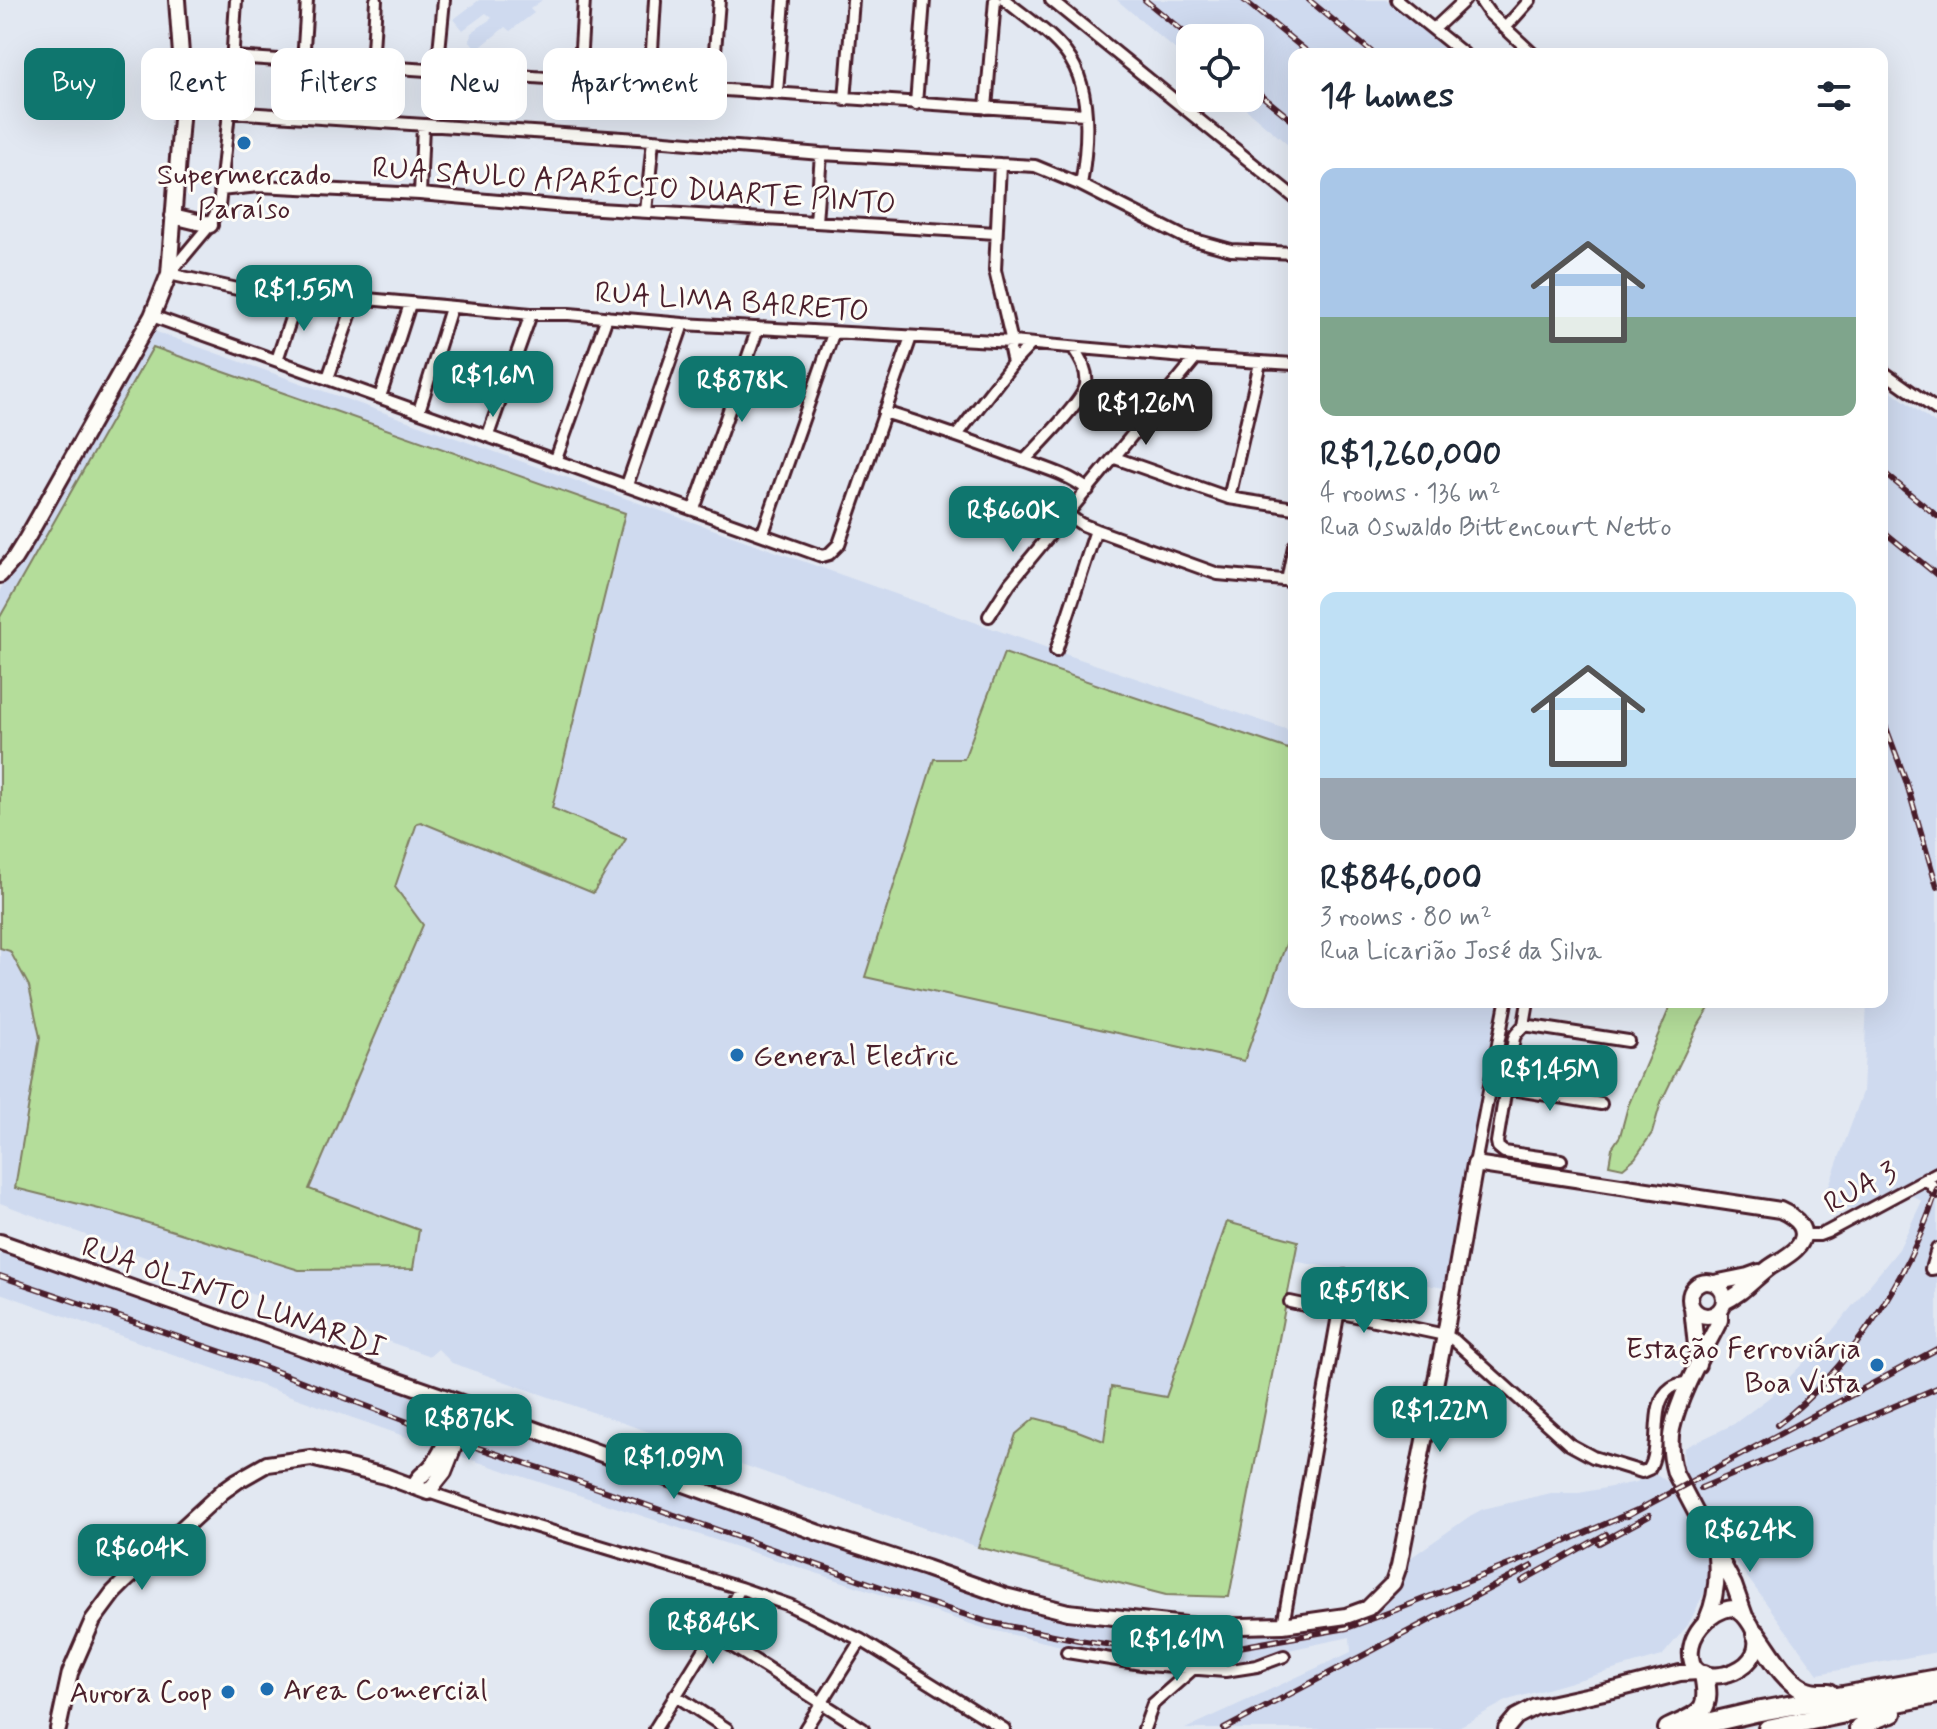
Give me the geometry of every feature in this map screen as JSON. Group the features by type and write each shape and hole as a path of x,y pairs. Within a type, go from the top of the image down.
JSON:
{"highway":[{"path":"1756,1634 1801,1689 1813,1693 1860,1693"},
{"path":"1668,1729 1693,1717 1704,1706 1708,1698 1702,1674"},
{"path":"1682,1729 1755,1712 1937,1679"},
{"path":"1768,1729 1937,1694"},
{"path":"1859,1729 1879,1716 1937,1703"}],"street":[{"path":"169,274 182,93 177,0"},
{"path":"233,48 236,0"},
{"path":"304,48 307,0"},
{"path":"373,48 376,0"},
{"path":"439,48 444,0"},
{"path":"581,48 584,0"},
{"path":"652,48 655,0"},
{"path":"715,48 719,0"},
{"path":"777,93 784,0"},
{"path":"845,100 853,0"},
{"path":"916,104 924,0"},
{"path":"986,108 995,0"},
{"path":"1005,0 1066,52 1078,73 1084,94 1087,133 1081,185"},
{"path":"1051,0 1288,192"},
{"path":"1397,0 1457,48"},
{"path":"1434,29 1465,0"},
{"path":"1480,0 1489,13 1527,48"},
{"path":"1505,28 1530,0"},
{"path":"727,91 1085,114"},
{"path":"255,114 1035,166 1081,185 1184,237 1231,250 1288,253"},
{"path":"0,575 27,538 152,316 169,274 210,225 219,207 228,120"},
{"path":"420,194 423,126"},
{"path":"646,212 653,140"},
{"path":"816,222 821,154"},
{"path":"1000,164 995,270 1012,342 1013,363"},
{"name":"RUA SAULO APARÍCIO DUARTE PINTO","path":"220,190 259,186 420,194 566,207 996,233"},
{"path":"173,216 210,225"},
{"name":"RUA LIMA BARRETO","path":"169,274 251,292 833,334 1012,342 1288,364"},
{"path":"277,360 299,294"},
{"path":"328,378 356,298"},
{"path":"380,397 410,304"},
{"path":"419,411 451,308"},
{"path":"488,435 531,314"},
{"path":"152,316 822,556 829,554 839,544 911,337"},
{"path":"556,459 607,317"},
{"path":"627,485 683,324"},
{"path":"694,509 758,328"},
{"path":"763,533 833,334"},
{"path":"957,435 1030,345"},
{"path":"1025,460 1084,392 1086,375 1083,362 1074,349"},
{"path":"1083,362 1087,350"},
{"path":"989,616 1010,583 1196,358"},
{"path":"1229,498 1260,363"},
{"path":"1888,375 1937,410"},
{"path":"884,412 1025,460 1074,479 1088,490"},
{"path":"1115,458 1229,498 1288,507"},
{"path":"1068,515 1096,530 1218,574 1288,581"},
{"path":"1056,651 1096,530"},
{"path":"1445,1335 1505,1008"},
{"path":"1527,1008 1524,1025 1514,1038 1498,1147 1504,1152 1561,1160"},
{"path":"1524,1025 1628,1041"},
{"path":"1505,1088 1601,1104"},
{"path":"1475,1164 1780,1210 1799,1222 1803,1235 1799,1247 1709,1316 1692,1308"},
{"name":"RUA 3","path":"1803,1235 1827,1232 1937,1173"},
{"path":"1926,1178 1937,1192"},
{"name":"RUA OLINTO LUNARDI","path":"0,1242 1005,1596 1068,1612 1204,1627 1283,1625 1346,1616 1368,1608 1393,1583 1445,1335"},
{"path":"1937,1249 1931,1269 1937,1268"},
{"path":"1698,1365 1690,1298 1695,1287 1705,1282 1748,1276 1771,1267"},
{"path":"1283,1625 1345,1276"},
{"path":"1506,1729 1516,1717 1535,1707 1680,1673 1730,1672 1747,1664 1754,1656 1756,1634 1671,1460 1672,1431 1690,1382 1720,1320 1721,1289 1714,1283"},
{"path":"1290,1302 1445,1335 1557,1435 1581,1452 1642,1472 1654,1462 1660,1404 1665,1394 1673,1386 1690,1382"},
{"path":"425,1484 430,1468 440,1455 465,1405"},
{"path":"58,1729 70,1673 93,1620 113,1593 223,1491 252,1471 267,1464 311,1458 425,1484 451,1499 497,1515 789,1605 861,1640 988,1724 1004,1729"},
{"path":"1702,1674 1693,1666 1691,1652 1695,1637 1711,1610 1717,1582 1715,1549"},
{"path":"655,1729 740,1588"},
{"path":"1706,1620 1728,1609 1737,1610 1745,1616"},
{"path":"1144,1729 1153,1704 1195,1667 1204,1627"},
{"path":"713,1634 863,1729"},
{"path":"805,1729 861,1640"},
{"path":"1067,1652 1148,1665 1225,1671 1257,1666 1284,1656"},
{"path":"1655,1680 1691,1652"},
{"path":"675,1695 727,1729"}],"shaded area":[{"path":"479,0 542,0 530,9 534,13 510,31 505,27 479,48 470,41 471,33 492,18 486,13 463,30 454,19"},
{"path":"1117,0 1386,0 1446,48 1288,48 1288,145 1249,112 1264,112 1264,24 1176,24 1176,50"},
{"name":"General Electric","path":"151,330 1056,651 1288,730 1288,1008 1497,1008 1444,1288 1293,1261 1229,1597 1166,1595 978,1547 452,1363 438,1349 430,1356 0,1203 0,590"},
{"path":"1888,388 1937,425 1937,1652 1818,1674 1726,1548 1697,1494 1680,1504 1699,1537 1709,1564 1706,1590 1688,1625 1662,1656 1508,1700 1455,1729 1185,1729 1351,1652 1350,1637 1231,1662 1187,1661 1066,1647 983,1628 463,1457 0,1293 0,1242 1068,1612 1283,1626 1368,1608 1399,1566 1483,1509 1551,1493 1579,1493 1637,1482 1649,1469 1668,1482 1686,1472 1683,1468 1684,1448 1734,1424 1771,1396 1818,1348 1899,1249 1922,1201 1895,1187 1857,1211 1823,1202 1863,1092 1867,1008 1888,1008"}],"green space":[{"path":"153,347 625,513 552,808 626,839 593,893 421,822 417,823 395,887 423,925 309,1189 419,1230 413,1269 299,1270 119,1214 15,1188 40,1037 29,986 10,951 0,948 0,617"},
{"path":"1004,653 1288,749 1288,939 1244,1061 865,977 934,759 964,759"},
{"path":"1669,1008 1709,1008 1661,1102 1652,1133 1635,1158 1623,1168 1609,1165 1628,1106"},
{"path":"1227,1222 1298,1241 1229,1597 1166,1595 978,1547 1016,1434 1035,1418 1104,1441 1111,1387 1166,1397"}],"railway":[{"path":"1145,0 1176,26"},
{"path":"1244,0 1303,48"},
{"path":"1309,0 1367,48"},
{"path":"1264,97 1288,117"},
{"path":"1888,476 1937,516"},
{"path":"1888,535 1937,575"},
{"path":"1888,733 1906,781 1937,887"},
{"path":"1777,1425 1828,1377 1874,1319 1911,1255 1937,1189"},
{"path":"0,1276 257,1364 457,1441 898,1593 988,1622 1165,1653 1222,1650 1347,1628 1539,1553 1637,1510"},
{"path":"1627,1516 1937,1349"},
{"path":"1701,1488 1937,1388"},
{"path":"1599,1543 1649,1516"},
{"path":"1522,1581 1606,1534"},
{"path":"1224,1729 1532,1566"}],"place":[{"name":"Supermercado Paraíso","path":"244,143"},
{"name":"General Electric","path":"737,1055"},
{"name":"Estação Ferroviária Boa Vista","path":"1877,1365"},
{"name":"Area Comercial","path":"267,1689"},
{"name":"Aurora Coop","path":"228,1692"}]}
